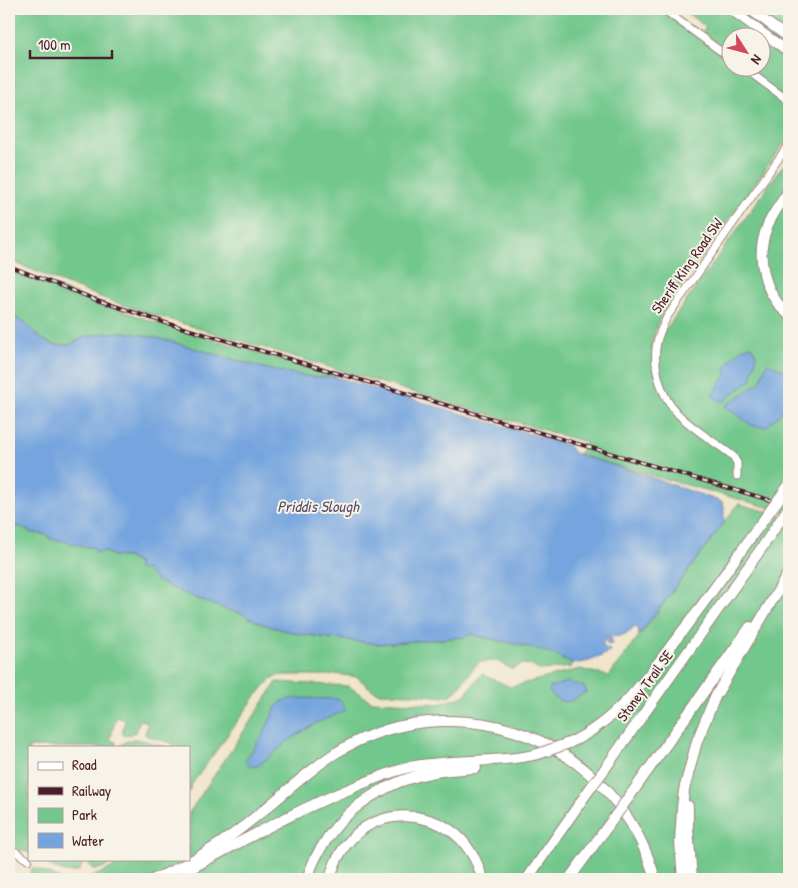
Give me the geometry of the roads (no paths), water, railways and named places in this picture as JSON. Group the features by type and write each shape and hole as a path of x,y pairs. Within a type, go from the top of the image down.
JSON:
{"highway":[{"path":"789,190 767,226 762,243 761,259 762,268 772,294 782,309 789,315"},
{"path":"307,879 323,843 336,826 354,808 393,784 433,772 515,761 569,743 607,720 646,680 789,485"},
{"name":"Stoney Trail SE","path":"527,879 769,538 788,508"},
{"path":"683,879 680,825 684,790 697,741 715,697 789,572"},
{"path":"569,879 789,572"},
{"path":"154,879 189,862 235,833 311,770 347,747 375,734 406,725 456,720 482,723 517,732 552,747 579,765 605,789 627,817 645,850 655,879"},
{"path":"168,879 296,812 395,772 428,764 495,760 534,754"},
{"path":"691,760 688,829 692,879"},
{"path":"330,879 341,851 360,831 373,823 395,817 409,816 436,822 458,836 468,847 482,879"}],"main road":[{"path":"730,9 789,52"},
{"path":"749,9 789,38"}],"street":[{"path":"663,9 720,50"},
{"path":"717,48 720,44"},
{"path":"758,78 789,101"},
{"name":"Sheriff King Road SW","path":"737,476 737,463 733,456 682,418 670,405 656,368 657,343 660,330 667,317 789,144"},
{"path":"9,849 28,860"}],"water":[{"name":"Priddis Slough","path":"9,315 24,322 43,340 54,345 69,345 84,337 124,332 158,338 267,369 312,377 336,377 568,445 574,453 722,502 724,507 724,523 639,635 639,630 635,626 622,636 606,636 606,639 611,638 612,644 608,645 605,640 603,644 610,651 582,663 572,664 559,656 543,650 472,634 464,637 379,644 299,634 265,625 244,614 227,610 166,586 153,577 146,569 140,570 137,568 139,564 127,557 113,556 104,551 99,553 93,547 50,539 48,535 30,532 19,526 16,527 9,524"},
{"path":"752,346 757,356 751,380 722,402 712,396 727,374 724,369 733,357 742,349"},
{"path":"767,363 789,372 789,402 784,410 766,427 753,426 725,406 760,382"},
{"path":"568,682 584,687 587,691 577,698 563,702 554,697 549,691 550,687"},
{"path":"289,699 337,699 342,703 345,711 318,722 291,739 258,766 248,764 245,761 264,733 276,707 281,702"}],"railway":[{"path":"9,266 94,299 163,322 773,501"}]}
